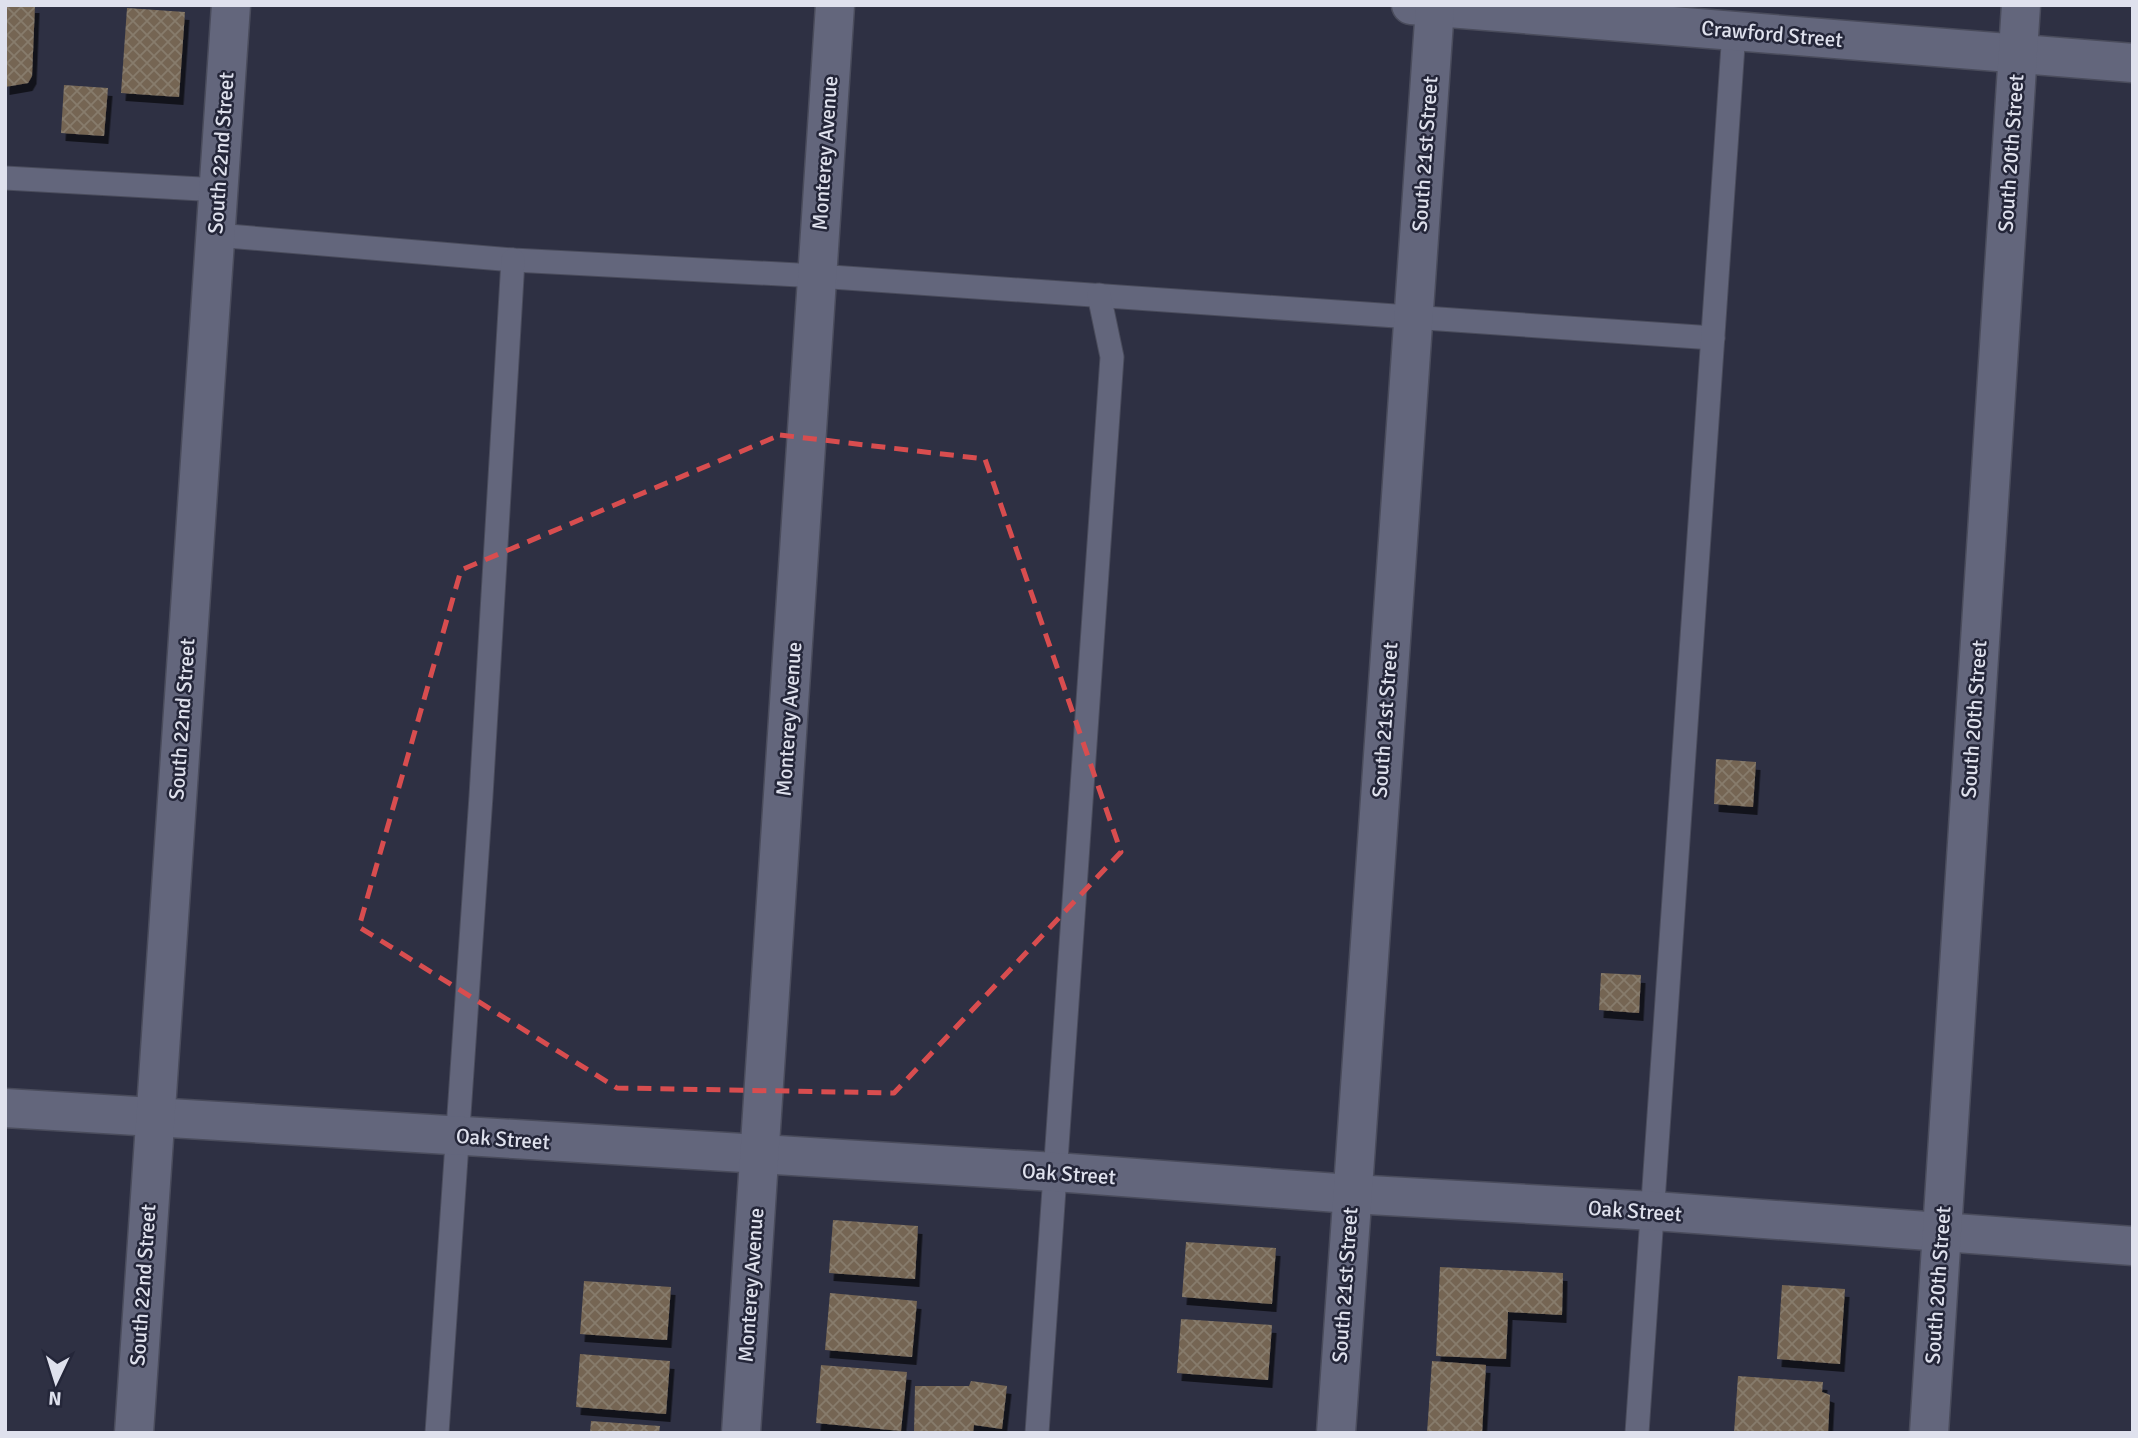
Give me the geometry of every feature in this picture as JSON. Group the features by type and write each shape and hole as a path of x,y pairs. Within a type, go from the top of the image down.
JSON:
{"street":[{"name":"South 22nd Street","path":"134,1433 231,5"},
{"name":"Monterey Avenue","path":"741,1433 835,5"},
{"name":"South 20th Street","path":"1929,1433 2021,5"},
{"name":"Crawford Street","path":"1423,6 2133,63"},
{"name":"South 21st Street","path":"1336,1433 1414,316 1423,6"},
{"name":"Oak Street","path":"5,1108 1055,1172 2133,1246"}],"lane":[{"path":"1637,1433 1734,31"},
{"path":"5,178 219,190"},
{"path":"216,235 513,260 817,276 1713,338"},
{"path":"437,1433 481,796 513,260"},
{"path":"1037,1433 1112,357 1099,295"}],"highlighted area":[{"path":"780,435 985,459 1121,852 894,1093 617,1088 359,927 461,570"}],"building":[{"path":"5,5 35,5 32,76 28,83 5,87"},
{"path":"127,8 185,12 179,97 121,93"},
{"path":"64,85 108,88 104,136 61,133"},
{"path":"1716,759 1756,762 1753,807 1714,804"},
{"path":"1601,973 1641,975 1639,1013 1599,1010"},
{"path":"833,1220 918,1226 915,1279 829,1273"},
{"path":"1186,1242 1276,1248 1272,1304 1182,1297"},
{"path":"1440,1267 1563,1273 1562,1315 1508,1312 1506,1359 1436,1356"},
{"path":"584,1281 671,1287 667,1340 580,1334"},
{"path":"1782,1285 1845,1289 1840,1364 1777,1359"},
{"path":"830,1293 917,1301 912,1357 825,1350"},
{"path":"1181,1319 1272,1325 1268,1380 1177,1373"},
{"path":"580,1354 670,1361 666,1414 576,1407"},
{"path":"1432,1361 1486,1365 1482,1433 1427,1433"},
{"path":"821,1365 907,1372 901,1431 816,1423"},
{"path":"1738,1376 1823,1382 1822,1392 1830,1395 1828,1433 1734,1433"},
{"path":"971,1381 1007,1386 1002,1429 974,1425 973,1433 914,1433 915,1386 969,1386"},
{"path":"591,1421 660,1426 659,1433 590,1433"}]}
